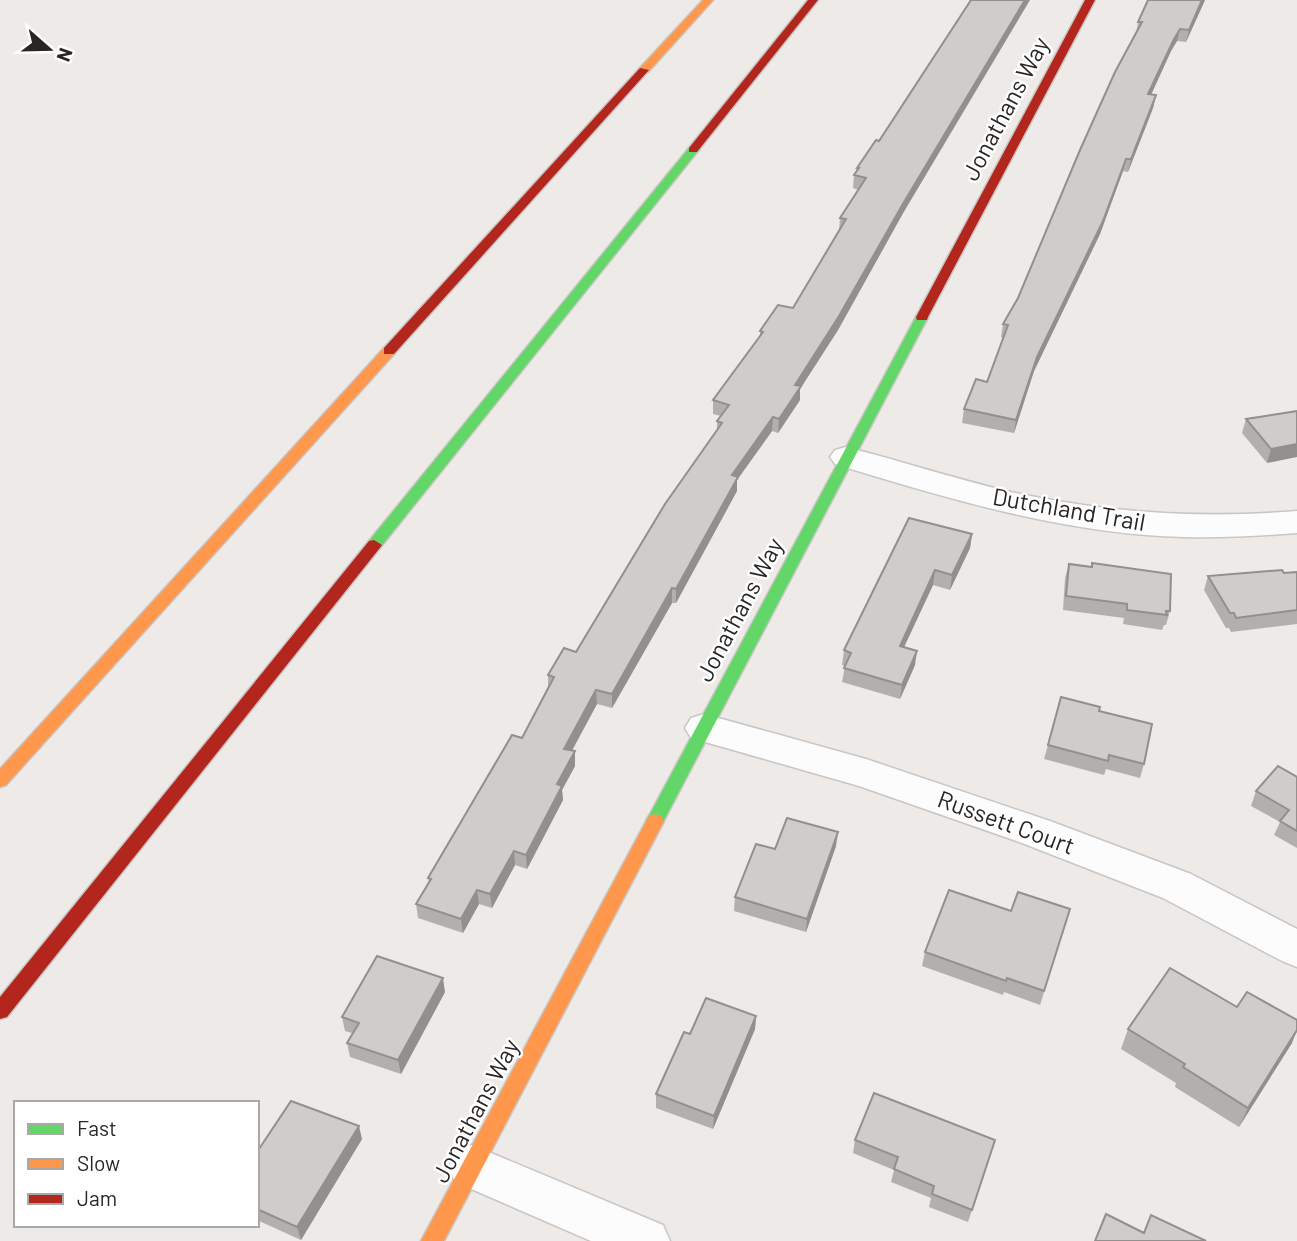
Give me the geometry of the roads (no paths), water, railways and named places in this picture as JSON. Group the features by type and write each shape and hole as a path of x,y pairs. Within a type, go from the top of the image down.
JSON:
{"main road":[{"path":"0,780 708,0"},
{"path":"0,1011 813,0"},
{"name":"Jonathans Way","path":"432,1241 1090,0"}],"street":[{"name":"Dutchland Trail","path":"846,457 928,482 1020,504 1136,524 1197,529 1257,527 1297,522"},
{"name":"Russett Court","path":"704,728 866,774 1036,832 1177,886 1297,949"},
{"path":"472,1167 646,1241"}]}
